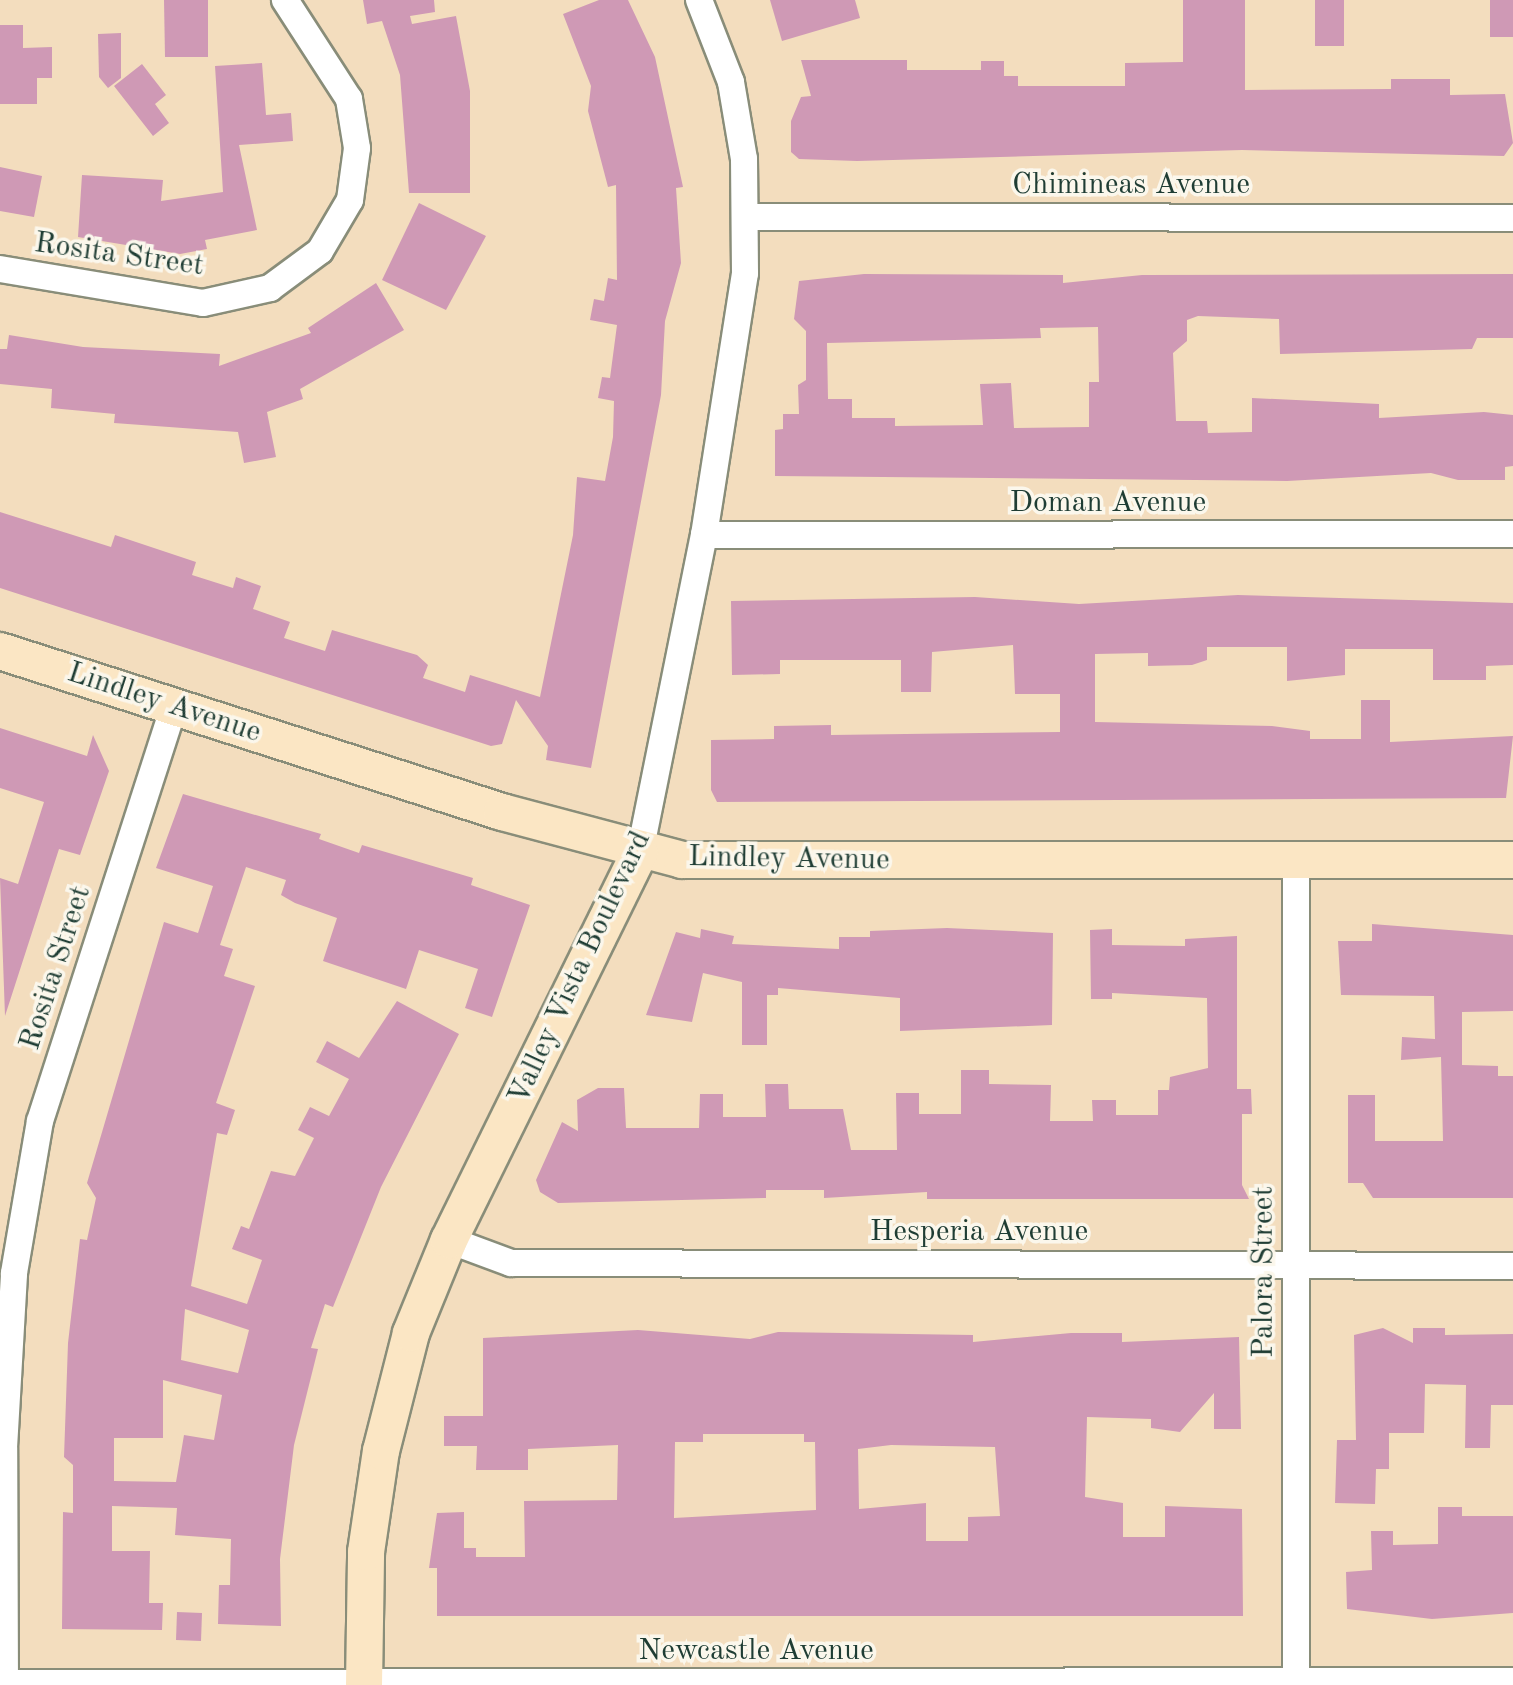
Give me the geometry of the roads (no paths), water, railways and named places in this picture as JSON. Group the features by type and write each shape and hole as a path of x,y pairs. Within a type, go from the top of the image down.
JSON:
{"street":[{"name":"Rosita Street","path":"0,269 203,303 270,288 320,251 350,200 357,148 349,99 285,0"},
{"name":"Valley Vista Boulevard","path":"364,1684 366,1552 381,1451 411,1333 449,1240 640,852 704,535 748,217 731,82 699,0"},
{"name":"Chimineas Avenue","path":"748,217 1513,218"},
{"name":"Doman Avenue","path":"704,535 1513,534"},
{"name":"Lindley Avenue","path":"0,651 640,852 699,861 1513,860"},
{"name":"Rosita Street","path":"3,1683 4,1448 14,1273 40,1121 174,707"},
{"name":"Palora Street","path":"1296,860 1296,1683"},
{"name":"Hesperia Avenue","path":"449,1240 511,1263 1513,1266"},
{"name":"Newcastle Avenue","path":"3,1683 1513,1681"}]}
